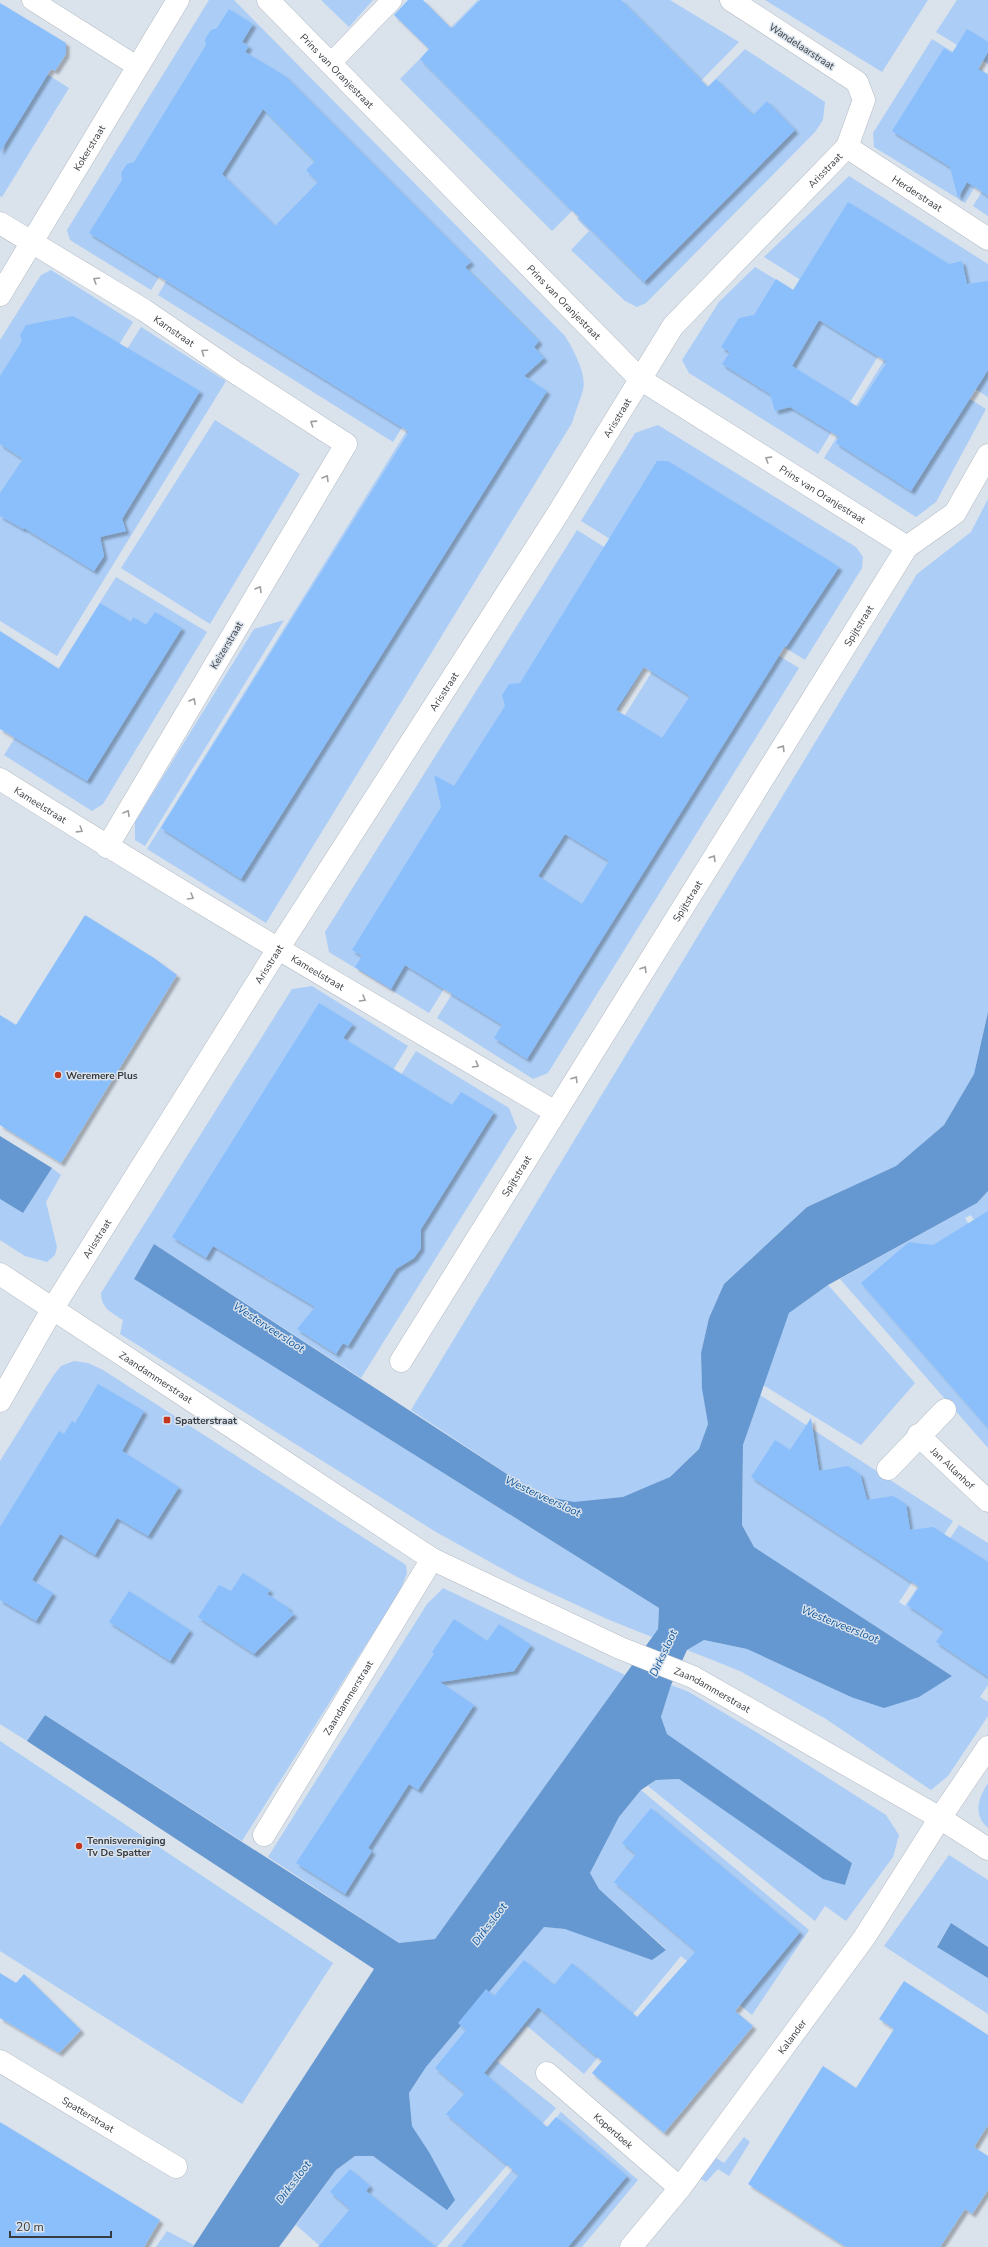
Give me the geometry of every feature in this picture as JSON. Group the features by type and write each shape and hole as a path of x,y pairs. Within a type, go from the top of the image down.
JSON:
{"street":[{"name":"Kokerstraat","path":"0,295 178,0"},
{"name":"Prins van Oranjestraat","path":"268,0 640,379 907,547"},
{"name":"Wandelaarstraat","path":"731,0 856,82 864,100"},
{"name":"Arisstraat","path":"53,1308 278,949 557,515 673,326 847,147 864,100"},
{"name":"Herderstraat","path":"847,147 988,239"},
{"name":"Karnstraat","path":"0,223 144,310 236,373 346,444"},
{"name":"Keizerstraat","path":"107,847 346,444"},
{"name":"Spijtstraat","path":"401,1361 907,547 955,513 988,455"},
{"name":"Kameelstraat","path":"0,779 107,847 555,1112"},
{"name":"Zaandammerstraat","path":"0,1274 432,1559 620,1648 693,1677 940,1818 988,1849"},
{"path":"0,1401 53,1308"},
{"path":"888,1469 918,1435 945,1410"},
{"name":"Jan Allanhof","path":"918,1435 988,1501"},
{"name":"Zaandammerstraat","path":"264,1835 432,1559"},
{"name":"Kalander","path":"631,2247 680,2188 864,1938 940,1818 988,1747"},
{"name":"Spatterstraat","path":"0,2062 176,2167"},
{"name":"Koperdoek","path":"547,2072 680,2188"}],"lane":[{"path":"32,0 138,67"},
{"path":"330,64 392,0"}],"shaded area":[{"path":"209,0 234,0 565,336 581,369 584,384 572,423 266,923 147,849 452,358 209,197 151,290 70,240 67,230"},
{"path":"321,0 373,0 349,27"},
{"path":"478,0 633,150 552,231 400,79"},
{"path":"496,0 670,0 739,42 639,144"},
{"path":"765,0 928,0 882,72"},
{"path":"957,0 988,0 988,64 936,32"},
{"path":"932,39 988,74 988,165 965,203 874,147 873,133"},
{"path":"0,45 69,88 2,197 0,196"},
{"path":"745,49 825,102 823,120 815,132 646,303 637,307 625,301 571,250 589,231 577,219"},
{"path":"849,176 988,264 988,397 764,257"},
{"path":"988,182 988,216 973,206"},
{"path":"207,213 444,359 393,442 158,295"},
{"path":"755,267 885,345 818,454 689,373 682,360 719,302"},
{"path":"51,270 133,322 23,501 29,505 141,327 226,381 57,656 0,621 0,340 41,275"},
{"path":"891,349 986,409 936,502 916,517 824,458"},
{"path":"215,420 300,474 210,624 121,568"},
{"path":"658,425 856,547 863,557 862,568 805,660 581,521 635,433"},
{"path":"988,499 988,1012 974,1074 944,1125 896,1166 807,1207 724,1284 709,1318 701,1353 702,1389 708,1424 699,1449 670,1477 662,1481 657,1489 576,1510 563,1500 539,1495 411,1410 917,574 971,532"},
{"path":"577,530 687,599 429,1013 329,952 325,932"},
{"path":"116,577 207,632 103,804 92,811 4,755"},
{"path":"694,604 799,668 548,1073 533,1079 437,1018"},
{"path":"284,620 145,846 135,840 135,822 254,629"},
{"path":"312,986 408,1046 264,1277 272,1282 416,1051 509,1108 517,1128 361,1378 154,1244 134,1279 659,1608 658,1629 652,1637 607,1619 519,1578 436,1532 120,1334 123,1320 105,1306 101,1298 101,1293 292,989"},
{"path":"52,1168 61,1175 46,1202 57,1247 55,1255 47,1262 25,1256 0,1240 0,1199 23,1213"},
{"path":"988,1191 988,1244 971,1215 965,1218 988,1256 988,1448 840,1279 977,1203"},
{"path":"828,1285 915,1383 861,1445 763,1385 789,1313"},
{"path":"74,1361 88,1363 103,1370 406,1565 407,1573 400,1591 242,1841 45,1715 27,1741 0,1724 0,1461 53,1376 61,1366"},
{"path":"760,1395 953,1521 899,1602 905,1606 959,1525 988,1543 988,1685 980,1697 988,1702 988,1716 948,1776 931,1790 826,1719 740,1671 687,1650 704,1640 747,1649 851,1697 952,1676 754,1547 742,1525 743,1445"},
{"path":"443,1588 625,1675 435,1939 399,1943 268,1857 427,1604"},
{"path":"671,1685 689,1692 761,1735 886,1815 899,1835 893,1857 846,1921 825,1906 815,1921 648,1786 656,1780 679,1779 823,1878 845,1885 852,1863 667,1734 661,1717"},
{"name":"Tennisvereniging Tv De Spatter","path":"0,1741 333,1963 242,2104 0,1951"},
{"path":"988,1783 988,1828 980,1817 979,1806 982,1794"},
{"path":"641,1790 809,1930 752,2015 681,1956 584,2074 527,2026 497,2061 556,2108 437,2247 321,2247 296,2225 336,2170 355,2156 373,2156 447,2209 429,2152 412,2126 409,2093 426,2067 544,1927 565,1929 666,1949 599,1889 590,1873 619,1817"},
{"path":"949,1855 988,1880 988,1947 951,1923 937,1946 988,1978 988,2014 884,1946"},
{"path":"561,2112 638,2180 582,2247 447,2247"},
{"path":"744,2137 750,2142 729,2176 718,2169 706,2182 698,2177 715,2157 724,2163"},
{"path":"167,2231 194,2245 193,2247 156,2247"}],"water":[{"path":"988,1012 988,1191 977,1203 828,1285 789,1313 743,1445 742,1525 754,1547 952,1676 919,1697 884,1708 851,1697 747,1649 704,1640 687,1650 671,1685 661,1717 667,1734 852,1863 845,1885 823,1879 679,1779 656,1780 641,1790 619,1817 590,1873 599,1889 666,1950 652,1960 565,1929 544,1927 426,2067 409,2093 412,2126 429,2152 455,2200 447,2210 373,2156 355,2156 336,2170 279,2247 193,2247 374,1969 27,1741 45,1715 399,1943 435,1939 658,1629 659,1608 134,1279 154,1244 539,1495 574,1502 623,1497 670,1477 699,1449 708,1424 702,1389 701,1353 709,1318 724,1284 807,1207 896,1166 944,1125 974,1074"},
{"path":"0,1136 52,1168 23,1213 0,1199"},
{"path":"951,1923 988,1947 988,1978 937,1947"}],"building":[{"path":"408,0 423,0 452,29 480,0 621,0 708,87 716,79 753,115 767,101 795,130 644,282 420,59 429,49 394,15"},
{"path":"0,3 66,43 66,54 55,71 51,69 0,152"},
{"path":"229,9 253,24 242,42 249,46 245,52 285,76 471,262 465,267 539,341 534,347 544,358 524,376 547,391 241,879 161,828 409,432 89,233 122,180 121,173 127,164 134,162 206,45 205,39 211,30 217,28","holes":["263,109 315,161 306,170 318,182 275,226 222,174"]},
{"path":"967,29 988,42 988,52 978,69 988,75 988,196 967,182 958,198 950,167 892,131 944,48 952,53"},
{"path":"848,202 949,264 962,261 967,284 988,281 988,370 911,491 836,443 839,437 790,407 775,411 770,394 722,364 730,352 721,347 739,318 754,315 776,279 793,290","holes":["819,320 887,362 858,407 792,366"]},
{"path":"73,316 200,391 122,519 126,531 100,537 104,556 94,571 24,528 23,529 0,516 0,493 23,459 0,444 0,376 22,341 20,335 26,325"},
{"path":"657,461 668,461 839,567 786,647 785,646 527,1059 494,1038 502,1025 405,965 391,989 355,967 362,956 352,950 441,807 434,775 454,786 505,706 502,695 509,684 520,683","holes":["644,667 690,696 662,738 616,710","565,834 609,861 582,904 538,876"]},
{"path":"100,603 131,622 133,617 146,625 155,612 182,628 87,781 0,729 0,631 59,669"},
{"name":"Weremere Plus","path":"85,915 154,958 177,975 61,1163 0,1125 0,1015 16,1025"},
{"path":"319,1003 353,1024 343,1038 452,1105 461,1092 494,1112 421,1229 421,1248 414,1258 396,1269 348,1346 343,1343 336,1354 297,1329 315,1307 213,1246 206,1258 172,1237"},
{"path":"988,1211 988,1428 861,1283 909,1242 933,1245"},
{"path":"98,1384 144,1411 122,1451 179,1487 148,1536 117,1518 95,1555 60,1534 32,1580 53,1593 36,1621 0,1600 0,1527 59,1431 64,1434 72,1421 75,1423"},
{"path":"811,1418 819,1471 848,1466 860,1474 867,1500 893,1496 906,1504 910,1530 933,1527 988,1562 988,1677 936,1642 944,1630 907,1605 919,1587 751,1477 775,1440 790,1450"},
{"path":"243,1573 270,1590 267,1594 289,1608 288,1610 294,1614 254,1654 198,1617 219,1585 231,1591"},
{"path":"129,1591 190,1630 170,1661 109,1622"},
{"path":"454,1619 487,1641 499,1624 531,1645 514,1671 440,1682 474,1705 418,1790 409,1784 368,1848 372,1851 345,1894 296,1863 434,1654 432,1652"},
{"path":"651,1808 800,1932 735,2011 753,2026 664,2133 592,2073 602,2061 538,2007 484,2073 547,2127 556,2117 627,2176 568,2247 461,2247 519,2175 446,2114 465,2093 435,2068 466,2030 458,2023 486,1989 494,1996 524,1960 554,1985 572,1963 637,2017 696,1951 614,1882 636,1854 622,1843"},
{"path":"0,1973 16,1983 24,1974 81,2030 59,2053 0,2018"},
{"path":"904,1981 988,2035 988,2125 974,2147 988,2156 988,2190 972,2214 965,2209 940,2247 846,2247 748,2184 823,2066 856,2088 894,2029 879,2019"},
{"path":"0,2122 160,2220 144,2247 0,2247"},
{"path":"350,2169 370,2186 366,2191 436,2247 318,2247 350,2209 330,2192"}],"place":[{"name":"Weremere Plus","path":"58,1075"},
{"name":"Spatterstraat","path":"167,1420"},
{"name":"Tennisvereniging Tv De Spatter","path":"79,1846"}],"water label":[{"name":"Westerveersloot","path":"269,1327"},
{"name":"Westerveersloot","path":"543,1496"},
{"name":"Westerveersloot","path":"840,1624"},
{"name":"Dirkssloot","path":"663,1653"},
{"name":"Dirkssloot","path":"489,1924"},
{"name":"Dirkssloot","path":"293,2182"}]}
